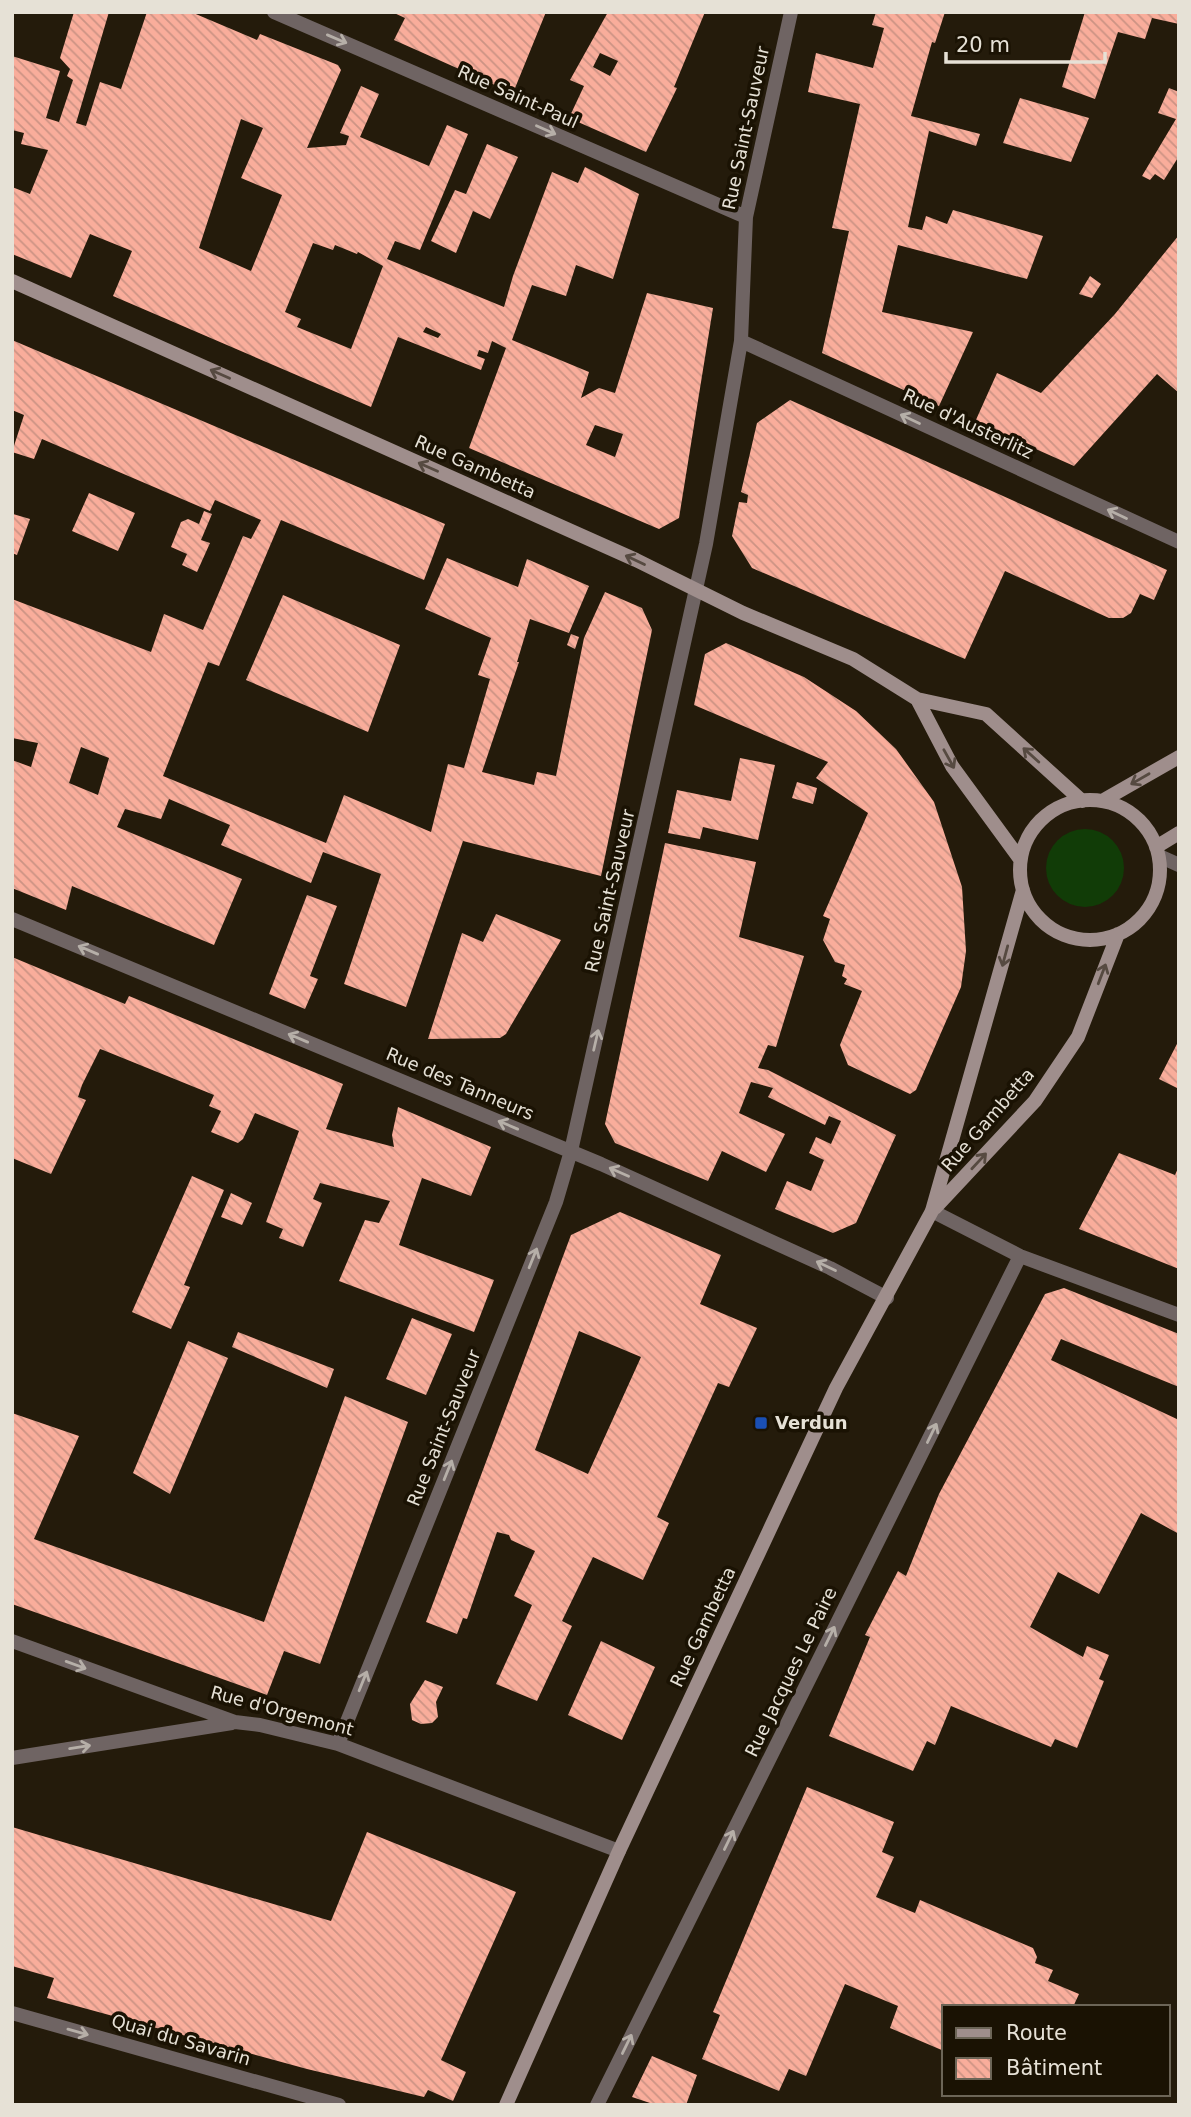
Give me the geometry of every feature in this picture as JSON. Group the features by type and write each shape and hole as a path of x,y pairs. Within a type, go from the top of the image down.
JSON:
{"main road":[{"name":"Rue Gambetta","path":"12,281 853,659 917,699 986,714 1082,801"},
{"path":"917,699 952,766 1020,859"},
{"path":"1102,800 1179,757"},
{"path":"1102,800 1130,812 1150,834 1157,852 1156,894 1147,911 1134,925 1118,934 1084,940 1060,933 1040,919 1023,890 1020,859 1027,838 1041,819 1060,807 1082,801 1102,800"},
{"path":"1157,852 1179,833"},
{"name":"Rue Gambetta","path":"506,2105 619,1851 835,1388 887,1298 932,1211 1023,890"},
{"name":"Rue Gambetta","path":"932,1211 1035,1101 1078,1037 1118,934"}],"street":[{"name":"Rue Saint-Paul","path":"274,12 746,217"},
{"name":"Rue Saint-Sauveur","path":"338,1744 550,1215 571,1151 696,590 741,341 746,217 791,12"},
{"name":"Rue d'Austerlitz","path":"741,341 1179,542"},
{"path":"1157,852 1179,865"},
{"name":"Rue des Tanneurs","path":"12,919 571,1151 830,1268 887,1298"},
{"path":"932,1211 1020,1256 1179,1315"},
{"name":"Rue Jacques Le Paire","path":"597,2105 1020,1256"},
{"name":"Rue d'Orgemont","path":"12,1641 234,1722 260,1725 338,1744 619,1851"},
{"path":"12,1758 234,1722"},
{"name":"Quai du Savarin","path":"12,2013 339,2105"}],"green space":[{"path":"1085,829 1100,832 1112,841 1121,853 1124,868 1121,883 1112,895 1100,904 1085,907 1070,904 1058,895 1049,883 1046,868 1049,853 1058,841 1070,832"}],"building":[{"path":"74,12 109,12 76,123 86,126 100,82 121,89 147,12 191,12 257,40 260,34 338,65 341,70 307,148 346,145 349,136 340,133 361,86 379,94 360,137 429,166 447,125 468,134 420,250 395,241 387,259 504,307 552,172 578,183 585,167 639,194 613,279 576,265 566,296 532,285 512,340 589,372 581,398 599,388 615,393 647,293 713,308 679,518 659,529 469,448 506,348 492,341 488,353 479,350 477,356 485,359 481,370 398,337 371,407 113,296 132,251 90,234 71,278 12,254 12,187 30,194 48,150 21,144 24,133 12,130 12,56 60,71 46,118 59,122 73,80 67,76 70,69 60,58","holes":["241,119 263,128 241,178 282,195 251,271 199,248","313,243 333,250 335,245 357,254 358,252 383,266 351,349 297,327 301,319 285,312","426,327 441,334 438,338 423,332","595,425 623,434 615,457 586,445"]},
{"path":"392,12 546,12 513,93 394,40 405,18"},
{"path":"608,12 705,12 674,87 677,88 646,152 569,118 584,86 570,80","holes":["600,53 618,61 610,76 593,67"]},
{"path":"876,12 945,12 935,43 932,42 911,116 980,134 976,146 929,131 908,227 922,230 926,216 947,224 953,210 1043,236 1027,279 898,245 882,312 973,332 939,406 822,353 849,231 832,228 860,104 808,92 816,53 873,68 884,28 872,25"},
{"path":"1085,12 1179,12 1179,24 1152,18 1145,39 1118,32 1095,99 1062,87"},
{"path":"1169,88 1179,92 1179,156 1164,180 1155,174 1150,180 1142,176 1176,119 1158,113"},
{"path":"1020,98 1089,118 1071,162 1003,143"},
{"path":"487,144 518,157 490,219 473,211 456,253 431,241 455,190 466,194"},
{"path":"1179,235 1179,393 1157,374 1074,466 975,422 997,373 1041,393 1115,314"},
{"path":"1090,276 1101,284 1092,298 1079,294"},
{"path":"12,340 445,524 424,580 281,520 219,666 208,662 163,776 326,843 344,795 431,832 448,764 464,768 490,679 478,675 491,638 425,609 447,558 518,587 527,559 589,586 569,633 530,619 519,662 482,772 534,785 537,772 556,776 584,638 605,592 642,608 652,630 601,876 463,841 406,1007 344,984 381,874 323,852 311,883 221,845 230,825 169,799 161,819 125,809 117,827 242,879 214,945 72,886 66,910 12,888 12,760 31,767 38,743 12,738 12,599 151,652 164,614 203,630 243,536 251,539 261,520 215,500 210,511 42,439 34,459 12,452 24,415 12,410","holes":["81,747 109,758 98,795 69,783"]},
{"path":"790,400 1167,570 1154,600 1140,594 1131,613 1123,618 1109,618 1005,571 965,659 752,568 732,536 739,502 747,503 748,495 741,492 757,423"},
{"path":"89,493 135,513 118,551 72,531"},
{"path":"204,511 212,514 201,540 210,543 197,572 182,565 187,554 171,547 181,522 188,519 199,524"},
{"path":"13,514 30,519 17,555 12,553"},
{"path":"283,595 400,645 368,732 246,680"},
{"path":"571,634 579,637 575,649 567,645"},
{"path":"726,643 804,677 856,711 896,749 934,802 962,887 966,951 961,987 916,1090 910,1094 848,1065 840,1045 862,991 844,984 847,979 842,976 845,965 835,962 823,940 830,919 823,916 868,813 816,778 828,762 694,705 705,654"},
{"path":"740,758 775,765 758,840 703,827 700,839 668,833 677,790 731,801"},
{"path":"797,782 817,788 813,804 792,798"},
{"path":"665,843 756,862 739,937 804,956 776,1047 768,1045 758,1068 768,1070 896,1135 856,1223 833,1233 775,1209 787,1181 811,1191 824,1160 809,1153 816,1137 831,1144 841,1121 829,1116 825,1125 768,1097 773,1088 751,1082 739,1113 785,1134 766,1172 722,1151 708,1181 615,1143 605,1124"},
{"path":"307,895 337,906 310,976 318,979 305,1009 269,994"},
{"path":"496,914 561,940 506,1034 500,1038 428,1039 462,933 483,942"},
{"path":"12,957 125,1004 129,996 343,1084 326,1129 394,1147 392,1135 398,1107 491,1147 471,1196 422,1178 399,1245 494,1280 474,1332 339,1281 365,1220 379,1223 390,1201 320,1183 313,1199 322,1203 303,1247 279,1238 283,1229 266,1222 299,1131 255,1113 243,1139 238,1143 211,1132 221,1111 209,1106 214,1095 103,1050 100,1049 82,1085 78,1097 86,1100 51,1174 12,1158"},
{"path":"1179,1040 1179,1089 1159,1079"},
{"path":"1119,1153 1175,1175 1179,1166 1179,1269 1079,1229"},
{"path":"192,1176 224,1190 184,1285 190,1287 171,1329 132,1312"},
{"path":"231,1193 252,1203 242,1225 221,1217"},
{"path":"620,1212 721,1255 700,1304 757,1328 729,1387 718,1383 657,1517 669,1523 643,1580 593,1557 562,1621 572,1626 537,1701 496,1684 532,1605 514,1596 535,1551 511,1540 509,1535 497,1532 467,1619 463,1618 457,1634 426,1622 571,1235","holes":["579,1331 641,1357 588,1474 535,1450"]},
{"path":"1064,1288 1179,1334 1179,1387 1061,1339 1051,1360 1179,1420 1179,1534 1141,1513 1099,1594 1058,1572 1030,1627 1083,1657 1087,1646 1109,1655 1099,1679 1104,1681 1077,1748 1055,1739 1051,1747 951,1706 935,1745 927,1741 913,1771 829,1736 870,1637 865,1635 898,1571 906,1576 939,1494 1045,1294"},
{"path":"412,1318 452,1334 426,1395 386,1379"},
{"path":"238,1332 334,1369 327,1388 232,1347"},
{"path":"188,1341 228,1358 170,1494 133,1473"},
{"path":"345,1396 408,1422 320,1664 284,1651 267,1695 12,1604 12,1413 79,1436 34,1539 264,1622"},
{"path":"601,1641 655,1667 622,1740 568,1715"},
{"path":"425,1680 443,1687 436,1702 438,1717 432,1723 421,1724 412,1720 410,1704"},
{"path":"807,1787 894,1822 882,1852 894,1857 876,1897 915,1913 920,1900 1033,1948 1037,1957 1035,1963 1053,1970 1048,1981 1079,1994 1074,2005 942,2005 942,2050 890,2028 898,2006 845,1984 806,2076 789,2069 779,2091 702,2059 720,2015 713,2012"},
{"path":"12,1827 331,1921 367,1832 516,1892 441,2060 466,2072 453,2101 428,2090 424,2097 307,2069 47,1998 54,1978 12,1966"},
{"path":"652,2056 697,2075 686,2105 656,2105 632,2097"}],"place":[{"name":"Verdun","path":"761,1423"}]}
